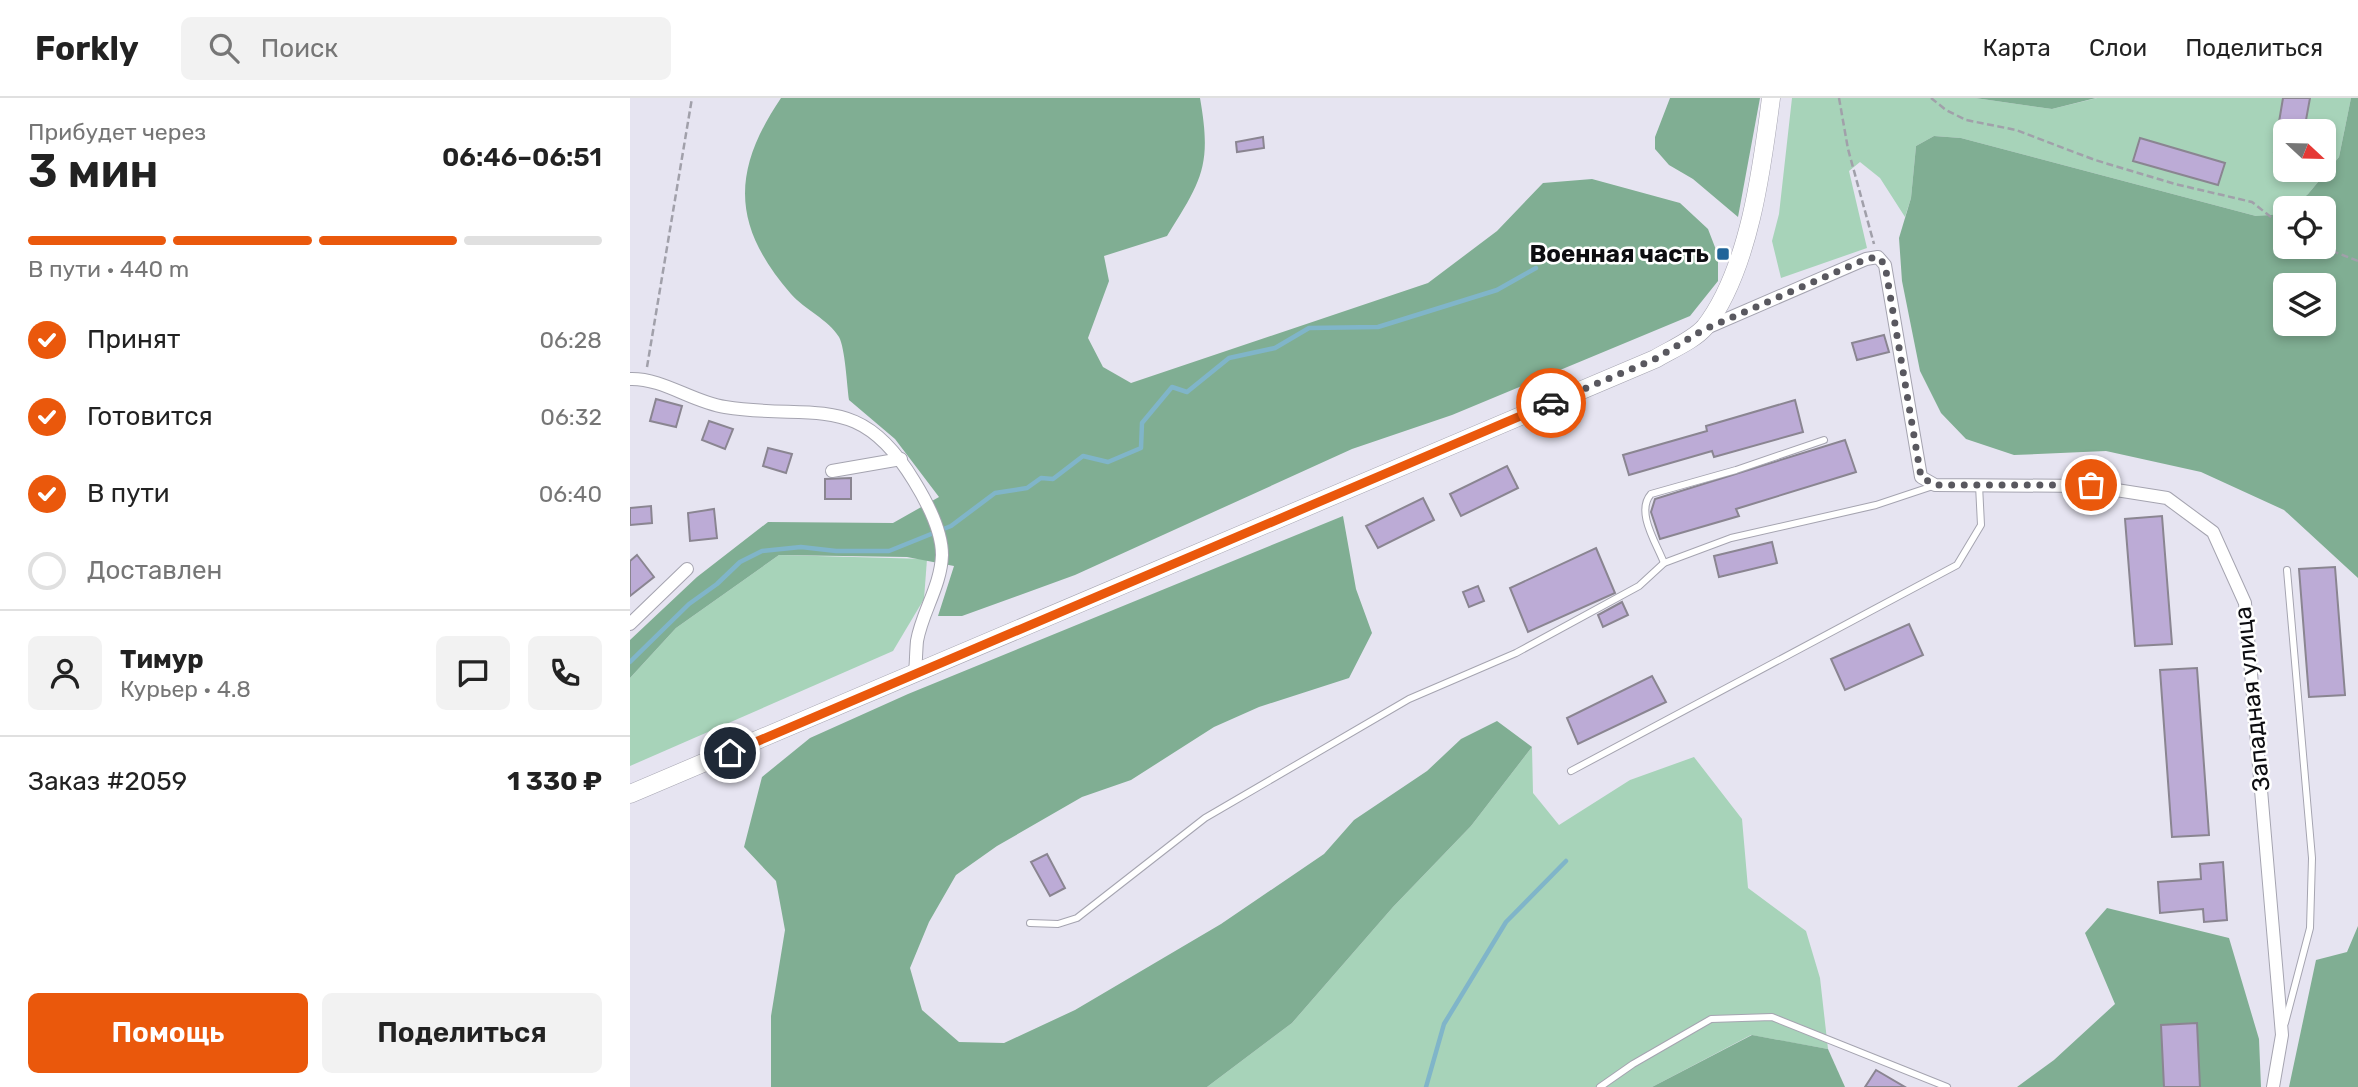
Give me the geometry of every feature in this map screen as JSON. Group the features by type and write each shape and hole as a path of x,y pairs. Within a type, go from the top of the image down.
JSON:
{"street":[{"path":"1703,330 1724,296 1740,260 1771,98"},
{"path":"630,794 1655,359 1703,330 1866,259 1878,257 1885,265 1921,477 1935,485"},
{"path":"630,379 645,378 684,396 724,407 846,416 870,427 901,459 929,505 942,554 935,593 917,640 915,673"},
{"path":"832,471 901,459"},
{"name":"Западная улица","path":"1935,485 2091,485 2167,498 2213,532 2245,603 2282,1035 2273,1087"},
{"path":"630,624 687,569"}],"lane":[{"path":"1664,563 1644,511 1644,501 1651,494 1736,470 1824,440"},
{"path":"1030,923 1058,924 1077,918 1205,818 1409,699 1516,653 1639,586 1664,563 1731,538 1876,505 1935,485"},
{"path":"1571,771 1957,565 1981,525 1979,485"},
{"path":"2282,1035 2310,928 2312,858 2287,570"},
{"path":"1600,1087 1633,1064 1711,1019 1772,1017 1947,1087"}],"path":[{"path":"645,378 692,98"},
{"path":"1839,98 1848,149 1878,257"},
{"path":"1931,98 1946,110 1966,120 2016,130 2095,160 2175,184 2252,202 2273,219"},
{"path":"2336,252 2358,261"}],"green space":[{"path":"781,98 1200,98 1205,140 1204,157 1196,186 1179,217 1167,236 1104,256 1109,281 1088,338 1103,367 1131,383 1428,283 1497,231 1543,183 1592,179 1680,203 1708,229 1718,255 1718,281 1690,316 1452,415 1352,449 1075,575 962,616 938,616 954,566 907,557 779,555 676,628 630,678 630,640 697,577 768,522 893,523 939,497 895,439 849,400 839,337 829,325 791,294 758,245 749,222 745,198 747,175 753,150"},
{"path":"1670,98 1760,98 1738,217 1693,179 1669,165 1655,149 1655,137"},
{"path":"1792,98 1975,98 2052,109 2097,98 2351,98 2336,161 2336,119 2273,119 2273,182 2318,182 2306,196 2273,196 2273,215 2256,216 1961,138 1934,136 1916,146 1911,198 1905,217 1880,178 1860,162 1849,171 1867,248 1781,278 1772,241 1779,214"},
{"path":"1975,98 2096,98 2052,109"},
{"path":"2351,98 2358,98 2358,578 2284,510 2201,472 2106,451 2014,455 1966,439 1941,413 1920,371 1902,281 1899,238 1911,198 1916,146 1934,136 1961,138 2256,216 2273,215 2273,259 2336,259 2336,196 2306,196 2318,182 2336,182 2336,161"},
{"path":"1343,516 1356,589 1372,633 1349,678 1259,707 1214,727 1131,780 1082,797 997,846 956,875 929,922 910,968 922,1010 959,1042 1004,1043 1075,1010 1221,924 1324,854 1354,820 1427,771 1461,739 1497,721 1532,747 1471,826 1393,907 1292,1023 1207,1087 771,1087 771,1016 785,930 776,881 744,847 762,777 810,738 908,694"},
{"path":"779,555 927,559 924,599 893,651 630,766 630,678 676,628"},
{"path":"1532,747 1533,793 1559,825 1630,780 1694,757 1742,819 1748,888 1806,931 1820,978 1828,1049 1751,1035 1652,1087 1207,1087 1292,1023 1393,907 1471,826"},
{"path":"2107,908 2229,938 2259,1039 2261,1087 2017,1087 2054,1060 2115,1004 2085,933"},
{"path":"2358,926 2358,1087 2289,1087 2316,960 2347,952"},
{"path":"1752,1035 1828,1049 1845,1087 1652,1087"}],"building":[{"path":"2283,98 2310,98 2306,119 2280,119"},
{"path":"1263,137 1264,148 1237,152 1236,142"},
{"path":"2140,138 2225,163 2218,185 2133,161"},
{"path":"1884,335 1889,352 1857,360 1852,343"},
{"path":"656,399 682,406 676,427 650,421"},
{"path":"1795,400 1803,432 1714,457 1712,451 1629,475 1623,455 1707,431 1706,426"},
{"path":"709,421 733,429 725,449 702,440"},
{"path":"1845,440 1856,472 1736,509 1739,516 1660,539 1651,512 1655,499"},
{"path":"768,448 792,454 786,473 763,466"},
{"path":"1507,466 1518,488 1461,516 1450,494"},
{"path":"851,478 851,499 825,499 825,479"},
{"path":"1423,498 1434,520 1378,548 1366,526"},
{"path":"651,506 652,523 630,525 630,508"},
{"path":"714,509 717,538 690,541 688,513"},
{"path":"2162,516 2172,644 2135,646 2125,519"},
{"path":"1772,542 1777,563 1719,577 1714,556"},
{"path":"1596,548 1615,593 1528,632 1510,588"},
{"path":"637,555 654,577 630,596 630,561"},
{"path":"2335,567 2345,695 2309,697 2299,569"},
{"path":"1478,586 1484,601 1469,607 1463,592"},
{"path":"1622,602 1628,615 1603,627 1598,615"},
{"path":"1909,624 1923,655 1845,690 1831,659"},
{"path":"2197,668 2209,835 2172,837 2160,670"},
{"path":"1652,676 1666,702 1578,744 1567,718"},
{"path":"1047,854 1065,888 1050,896 1031,862"},
{"path":"2223,862 2227,920 2204,922 2203,909 2160,913 2158,882 2201,879 2200,864"},
{"path":"2197,1023 2200,1087 2164,1087 2161,1025"},
{"path":"1876,1070 1905,1087 1865,1087"}],"waterway":[{"path":"630,662 689,604 717,584 740,562 762,551 801,547 836,551 889,551 951,526 995,493 1027,488 1041,478 1053,479 1083,456 1108,462 1141,448 1142,423 1172,387 1187,392 1229,358 1275,348 1309,328 1378,327 1497,290 1536,268"},
{"path":"1426,1087 1444,1024 1506,922 1566,861"}],"way so far":[{"path":"1551,403 1655,359 1703,330 1866,259 1878,257 1885,265 1921,477 1935,485 2091,485"}],"place":[{"name":"Военная часть","path":"1723,254"}],"route":[{"path":"730,753 1551,403"}]}
